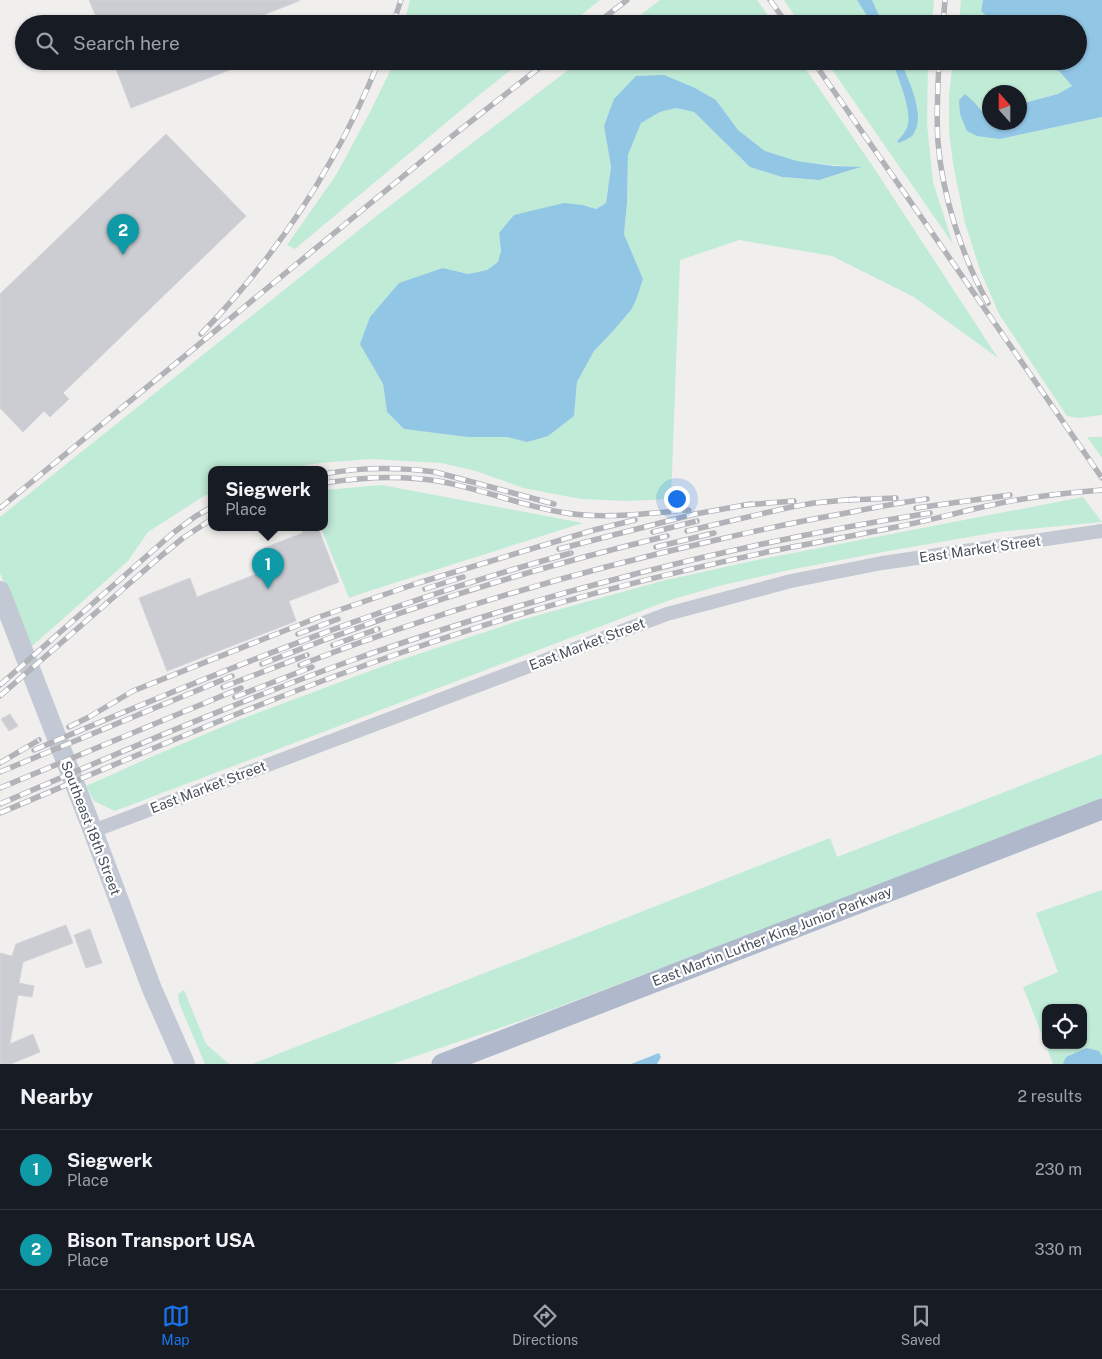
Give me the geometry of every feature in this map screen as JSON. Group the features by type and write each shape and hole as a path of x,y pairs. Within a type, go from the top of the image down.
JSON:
{"main road":[{"name":"East Martin Luther King Junior Parkway","path":"442,1064 1102,809"}],"street":[{"name":"East Market Street","path":"93,831 667,614 818,575 892,562 1102,531"},
{"name":"Southeast 18th Street","path":"0,591 152,989 185,1064"}],"green space":[{"path":"410,0 600,0 581,15 406,15"},
{"path":"660,0 757,0 768,15 641,15"},
{"path":"784,0 857,0 866,15 794,15"},
{"path":"872,0 934,0 933,15 879,15"},
{"path":"961,0 983,0 981,11 985,15 960,15"},
{"path":"391,70 511,70 295,249 287,245 336,175"},
{"path":"568,70 806,70 872,165 998,358 914,297 832,256 739,240 680,260 671,499 627,501 581,499 523,488 476,471 441,463 371,459 302,466 208,466 208,494 148,532 128,561 30,648 0,573 0,517 379,214","holes":["695,88 716,100 738,130 765,151 797,161 859,168 819,180 782,177 750,167 694,112 676,108 660,112 641,123 628,155 624,234 643,279 631,310 594,351 577,382 574,416 528,442 507,437 467,437 404,429 387,412 383,384 370,362 443,268 468,274 487,270 498,262 501,251 499,233 583,205 596,209 606,203 611,167 604,126"]},
{"path":"832,70 895,70 908,110 907,128 918,108 904,70 928,70 927,124 933,182 953,244","holes":["906,130 899,143 897,141"]},
{"path":"952,70 1056,70 1059,71 1072,86 1058,94 1027,102 1027,85 982,85 982,111 975,103 982,115 982,130 991,130 996,138 1000,139 1102,117 1102,415 1079,418 1067,416 999,314 980,270 965,223 953,163 949,131 949,95"},
{"path":"1087,437 1102,437 1102,458"},
{"path":"382,485 583,523 349,598 322,531 328,531 328,490"},
{"path":"1083,497 1102,522 998,532 883,552 789,570 719,586 670,600 115,811 94,801 86,786 241,719 394,662 521,620 662,581 752,561"},
{"path":"1102,754 1102,798 529,1018 392,1064 252,1064 830,838 837,857"},
{"path":"1102,890 1102,1064 1053,1064 1047,1049 1087,1049 1087,1004 1042,1004 1042,1035 1023,987 1058,972 1036,913"},
{"path":"184,990 206,1044 229,1064 205,1064 179,1003 178,994"}],"water":[{"path":"857,0 872,0 879,15 866,15"},
{"path":"983,0 1102,0 1102,117 1000,139 977,136 967,131 960,114 959,100 965,94 982,111 982,130 1027,130 1027,102 1058,94 1072,86 1059,71 1056,70 1087,70 1087,15 985,15 981,11"},
{"path":"895,70 905,70 915,98 918,118 917,127 913,135 899,143 897,141 908,124 908,110"},
{"path":"664,75 695,88 716,100 738,130 765,151 797,161 834,166 861,167 819,180 782,177 750,167 694,112 676,108 660,112 641,123 628,155 624,234 643,279 631,310 594,351 577,382 574,416 548,436 527,442 507,437 467,437 404,429 387,412 383,384 360,344 370,317 399,283 443,268 468,274 487,270 498,262 501,251 499,233 514,215 564,203 583,205 596,209 606,203 611,167 604,126 614,99 636,76"},
{"path":"1087,1048 1099,1051 1102,1056 1102,1064 1063,1064 1066,1057"},
{"path":"659,1053 661,1057 657,1064 631,1064"}],"building":[{"path":"89,0 299,0 263,15 95,15"},
{"path":"116,70 229,70 131,108"},
{"path":"166,134 246,216 63,393 69,399 50,417 44,411 23,432 0,408 0,294"},
{"path":"302,531 319,531 339,582 289,601 296,621 167,671 139,598 190,578 197,597 272,568 264,548 303,533"},
{"path":"10,714 18,726 9,731 1,719"},
{"path":"66,925 73,943 23,962 19,983 34,986 32,997 18,995 10,1044 33,1034 40,1052 11,1064 0,1064 0,953 12,956 16,944"},
{"path":"90,929 102,963 86,968 74,935"}],"railway":[{"path":"396,15 401,0"},
{"path":"608,15 627,0"},
{"path":"770,0 781,15"},
{"path":"944,15 945,0"},
{"path":"201,334 256,272 304,206 345,135 375,70"},
{"path":"0,508 451,137 537,70"},
{"path":"819,70 1102,478"},
{"path":"939,70 937,132 944,183 962,246 988,303"},
{"path":"328,473 380,468 435,472 554,504"},
{"path":"328,482 352,479 424,479 453,484 529,505 576,514 625,515 689,510"},
{"path":"0,813 305,687 498,621 634,583 772,551 903,526 1016,500 1102,490"},
{"path":"916,508 1010,495"},
{"path":"849,500 896,498"},
{"path":"687,531 791,507 856,499"},
{"path":"300,665 452,611 607,567 782,525 927,499"},
{"path":"744,505 794,501"},
{"path":"559,549 695,514 751,504"},
{"path":"0,685 173,533 208,509"},
{"path":"0,804 262,694 370,654 469,621 665,566 771,542 930,513"},
{"path":"69,727 133,691 319,617 418,583 594,530 635,520"},
{"path":"653,532 697,521"},
{"path":"0,696 161,556 183,538 208,522"},
{"path":"656,547 714,533"},
{"path":"262,664 362,626 463,592 564,562 667,536"},
{"path":"34,750 299,642 434,594 571,553"},
{"path":"425,589 463,577"},
{"path":"298,634 338,619"},
{"path":"333,645 378,629"},
{"path":"223,687 307,655"},
{"path":"235,697 312,667"},
{"path":"0,772 232,676"},
{"path":"0,788 241,688"},
{"path":"0,763 39,740"}],"place":[{"name":"Bison Transport USA","path":"123,255"},
{"name":"Siegwerk","path":"268,589"}]}
